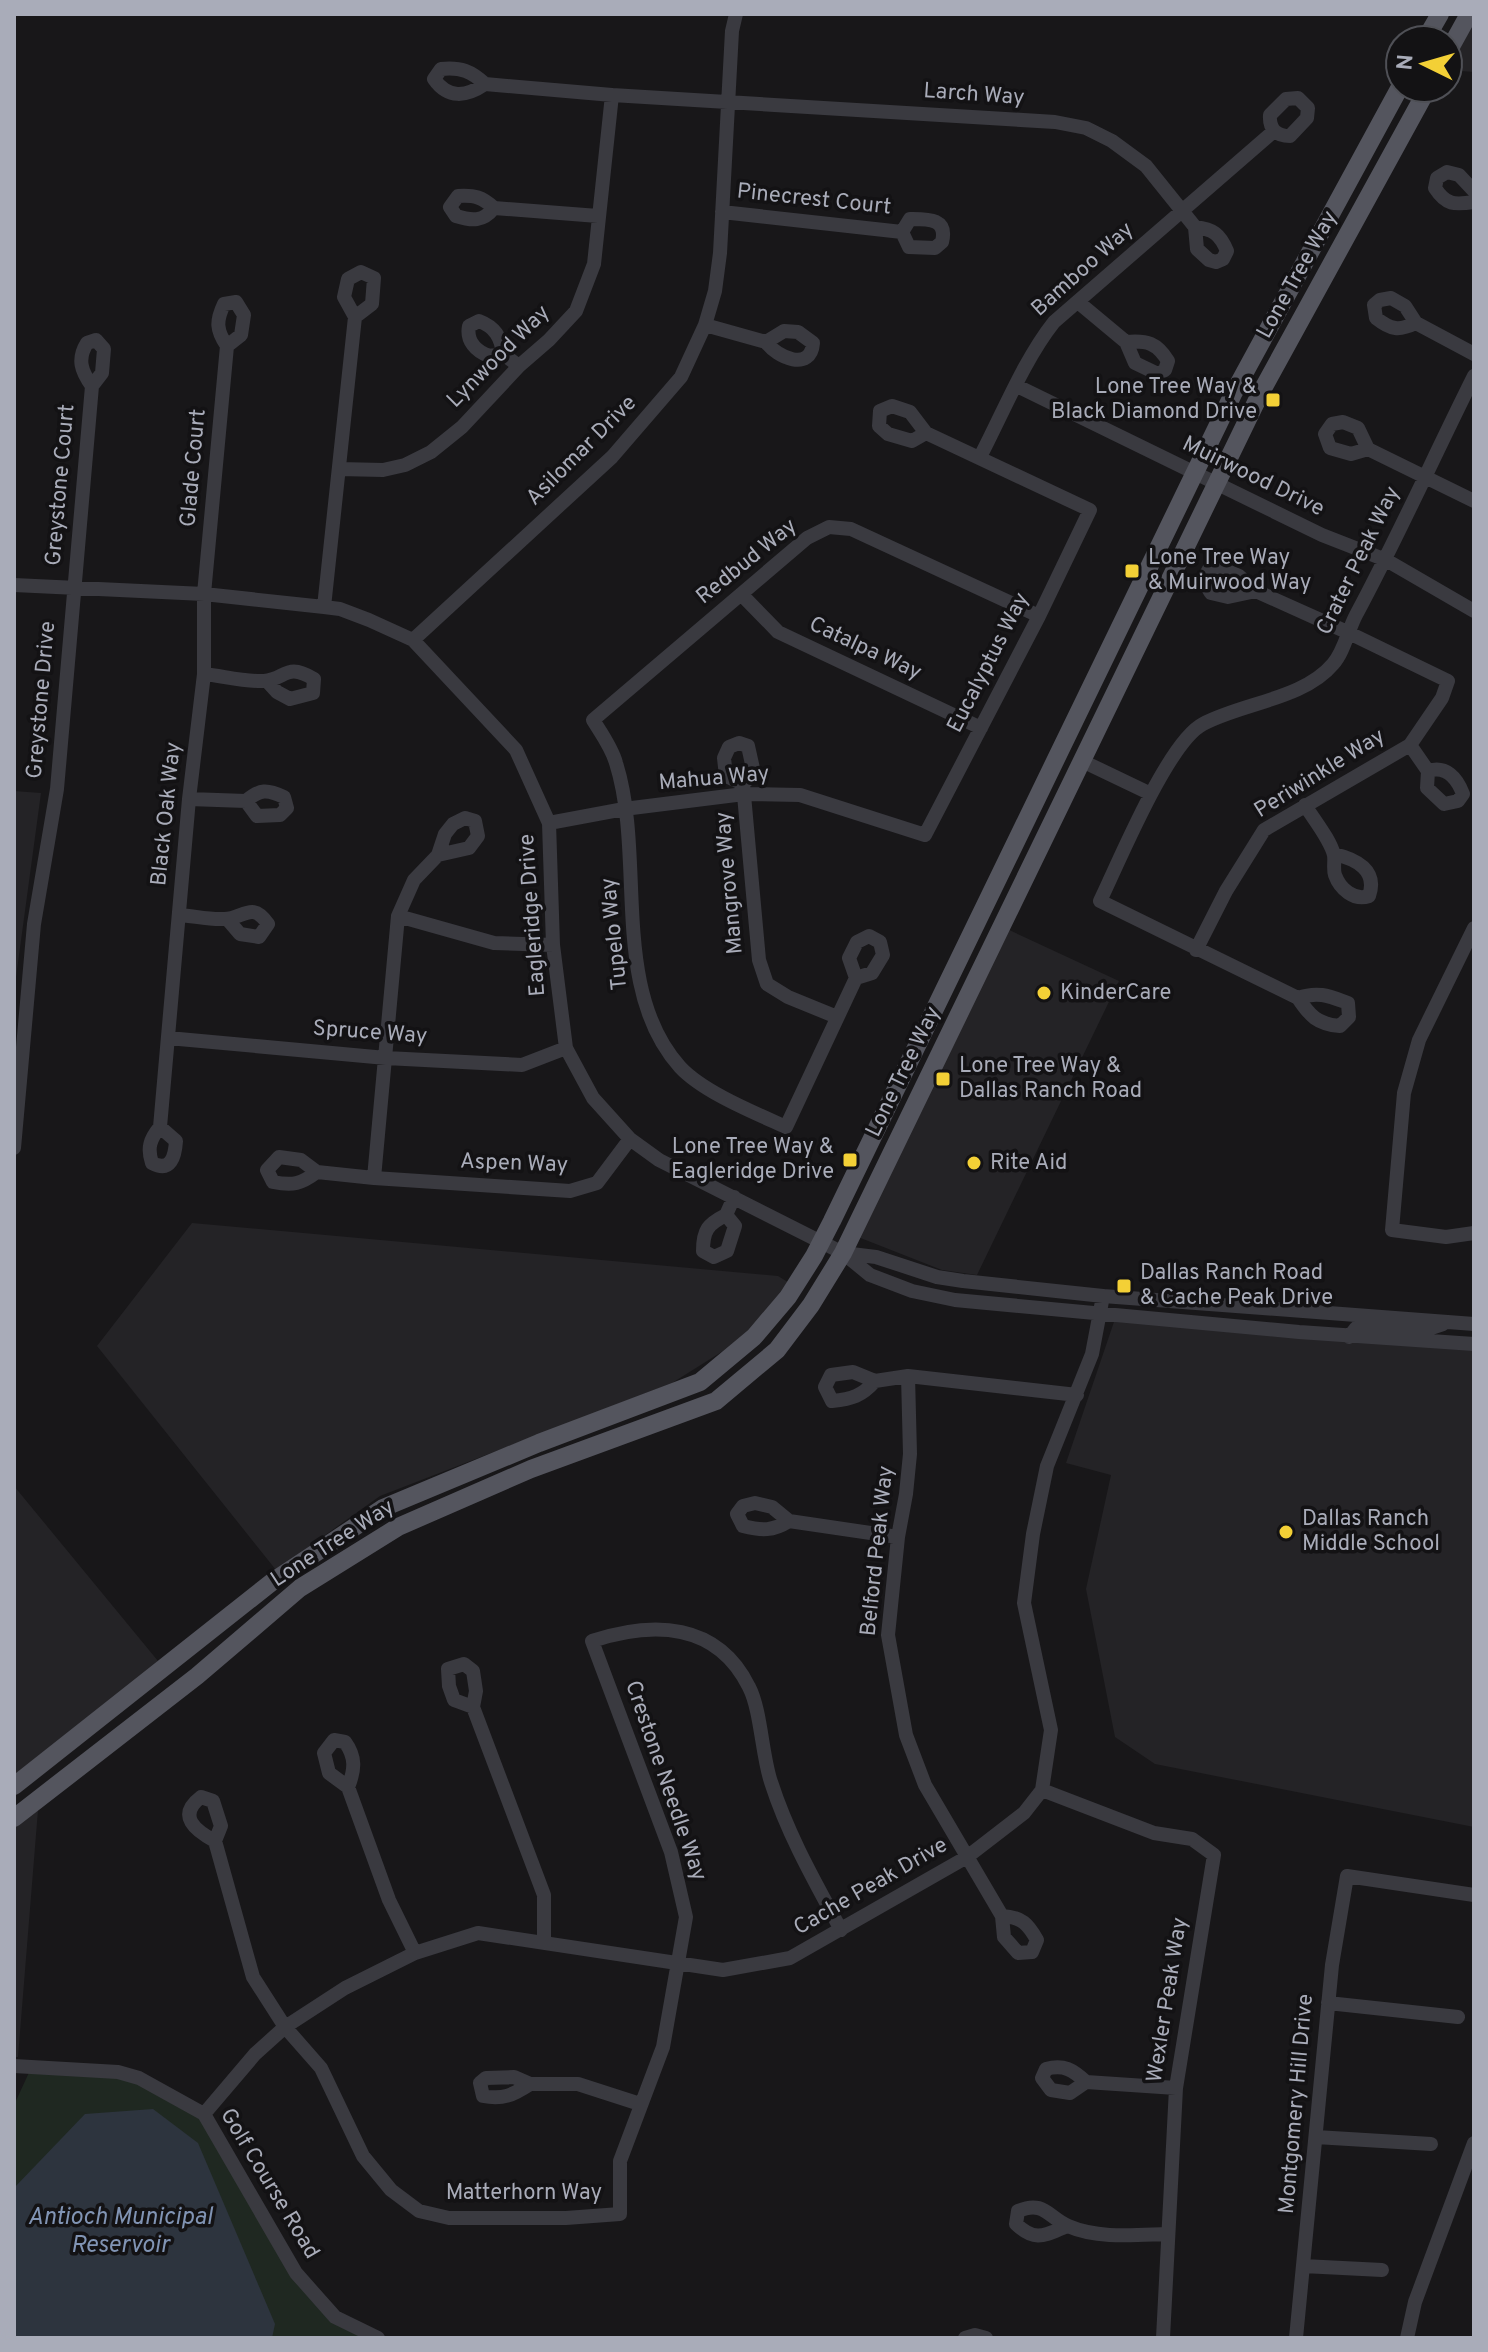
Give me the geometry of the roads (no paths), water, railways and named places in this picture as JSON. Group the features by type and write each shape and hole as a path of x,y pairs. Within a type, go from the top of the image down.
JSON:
{"main road":[{"name":"Lone Tree Way","path":"14,1786 272,1582 383,1508 539,1443 700,1382 754,1337 788,1297 821,1242 1233,394 1391,104"},
{"name":"Lone Tree Way","path":"14,1818 197,1676 300,1588 398,1527 531,1469 716,1401 777,1350 811,1305 843,1253 1260,394 1419,104"},
{"path":"963,1007 956,1000 956,985 984,924 984,908"}],"street":[{"name":"Asilomar Drive","path":"413,640 612,457 681,377 705,325 715,291 730,101 731,42 736,14"},
{"name":"Larch Way","path":"485,84 612,95 1055,122 1086,128 1112,141 1146,166 1195,227"},
{"name":"Lynwood Way","path":"339,469 383,470 405,465 431,452 462,427 576,311 594,264 612,95"},
{"name":"Bamboo Way","path":"980,457 1035,347 1054,322 1274,131"},
{"path":"1474,191 1459,175 1447,172 1437,178 1435,188 1442,200 1456,204 1474,202"},
{"path":"494,208 598,216"},
{"name":"Pinecrest Court","path":"722,212 902,232"},
{"path":"1078,302 1126,342"},
{"path":"324,607 355,317"},
{"path":"1416,323 1474,354"},
{"path":"705,325 766,342"},
{"name":"Glade Court","path":"204,594 227,346"},
{"path":"503,354 519,366"},
{"name":"Crater Peak Way","path":"1196,950 1100,901 1151,794 1177,750 1200,725 1315,681 1336,662 1347,632 1386,560 1474,376"},
{"name":"Greystone Court","path":"73,588 92,386"},
{"name":"Muirwood Drive","path":"1017,386 1322,535 1386,560 1474,611"},
{"path":"926,433 980,457"},
{"path":"1368,449 1474,501"},
{"name":"Eucalyptus Way","path":"925,835 1039,616 1090,510 980,457"},
{"name":"Redbud Way","path":"624,809 616,761 593,720 807,538 829,527 851,529 1039,616"},
{"name":"Eagleridge Drive","path":"14,585 204,594 340,609 413,640 516,750 549,823 553,945 566,1048 593,1098 630,1139 659,1160 843,1253"},
{"name":"Greystone Drive","path":"14,1148 34,924 57,789 73,588"},
{"path":"1256,591 1347,632"},
{"name":"Black Oak Way","path":"160,1127 189,799 204,674 204,594"},
{"name":"Catalpa Way","path":"741,594 778,632 981,728"},
{"name":"Periwinkle Way","path":"1196,950 1226,891 1264,830 1410,745 1442,698 1448,681 1347,632"},
{"path":"204,674 267,681"},
{"path":"1410,745 1428,771"},
{"path":"1082,761 1151,794"},
{"name":"Mahua Way","path":"549,823 743,789 800,795 925,835"},
{"name":"Mangrove Way","path":"743,789 759,960 767,984 788,997 837,1017"},
{"path":"189,799 246,801"},
{"path":"1305,805 1334,854"},
{"name":"Tupelo Way","path":"624,809 639,986 656,1034 682,1069 731,1103 786,1127 837,1017"},
{"path":"374,1178 398,916 414,880 438,855"},
{"path":"180,915 228,920"},
{"path":"398,916 494,943 553,945"},
{"path":"1474,928 1419,1040 1404,1093 1392,1230 1446,1237 1474,1233"},
{"path":"1196,950 1298,998"},
{"path":"837,1017 856,978"},
{"name":"Spruce Way","path":"168,1038 386,1058 522,1065 566,1048"},
{"name":"Aspen Way","path":"317,1172 570,1191 597,1183 630,1139"},
{"path":"726,1215 734,1197"},
{"path":"843,1253 876,1257 937,1277 963,1281 1103,1296 1474,1324"},
{"path":"843,1253 870,1275 912,1291 955,1300 1349,1337 1474,1344"},
{"path":"1042,1790 1051,1730 1024,1603 1033,1534 1047,1466 1092,1354 1103,1296"},
{"path":"1349,1337 1356,1328 1362,1327 1422,1331 1449,1322"},
{"path":"875,1381 908,1376 1077,1395"},
{"name":"Belford Peak Way","path":"908,1376 910,1454 888,1635 906,1735 925,1785 1002,1916"},
{"path":"789,1521 898,1537"},
{"name":"Crestone Needle Way","path":"620,2214 620,2161 663,2047 686,1917 671,1852 592,1641 623,1631 658,1628 703,1637 732,1662 750,1688 770,1780 792,1839 841,1930"},
{"path":"473,1707 544,1895 544,1943"},
{"path":"348,1787 389,1900 415,1953"},
{"name":"Cache Peak Drive","path":"204,2114 255,2054 285,2027 345,1988 415,1953 478,1933 723,1970 790,1958 967,1857 1024,1813 1042,1790"},
{"name":"Wexler Peak Way","path":"1042,1790 1154,1833 1192,1839 1214,1855 1176,2088 1163,2338"},
{"name":"Matterhorn Way","path":"215,1841 253,1977 285,2027 321,2068 363,2156 391,2190 419,2211 449,2218 566,2218 620,2214"},
{"name":"Montgomery Hill Drive","path":"1296,2338 1328,2003 1347,1876 1474,1895"},
{"path":"1328,2003 1458,2017"},
{"name":"Golf Course Road","path":"14,2066 118,2072 139,2078 204,2114 296,2273 335,2317 378,2338"},
{"path":"1086,2082 1176,2088"},
{"path":"530,2084 578,2084 640,2104"},
{"path":"1316,2137 1431,2144"},
{"path":"1407,2338 1415,2302 1474,2143"},
{"path":"1067,2226 1112,2236 1167,2234"},
{"path":"1303,2266 1382,2270"},
{"path":"965,2338 975,2335 986,2338"}],"water":[{"name":"Antioch Municipal Reservoir","path":"153,2109 198,2143 275,2324 272,2338 14,2338 14,2188 85,2114"}],"place":[{"name":"Lone Tree Way & Black Diamond Drive","path":"1273,400"},
{"name":"Lone Tree Way & Muirwood Way","path":"1132,571"},
{"name":"KinderCare","path":"1044,993"},
{"name":"Lone Tree Way & Dallas Ranch Road","path":"943,1079"},
{"name":"Lone Tree Way & Eagleridge Drive","path":"850,1160"},
{"name":"Rite Aid","path":"974,1163"},
{"name":"Dallas Ranch Road & Cache Peak Drive","path":"1124,1286"},
{"name":"Dallas Ranch Middle School","path":"1286,1532"}]}
